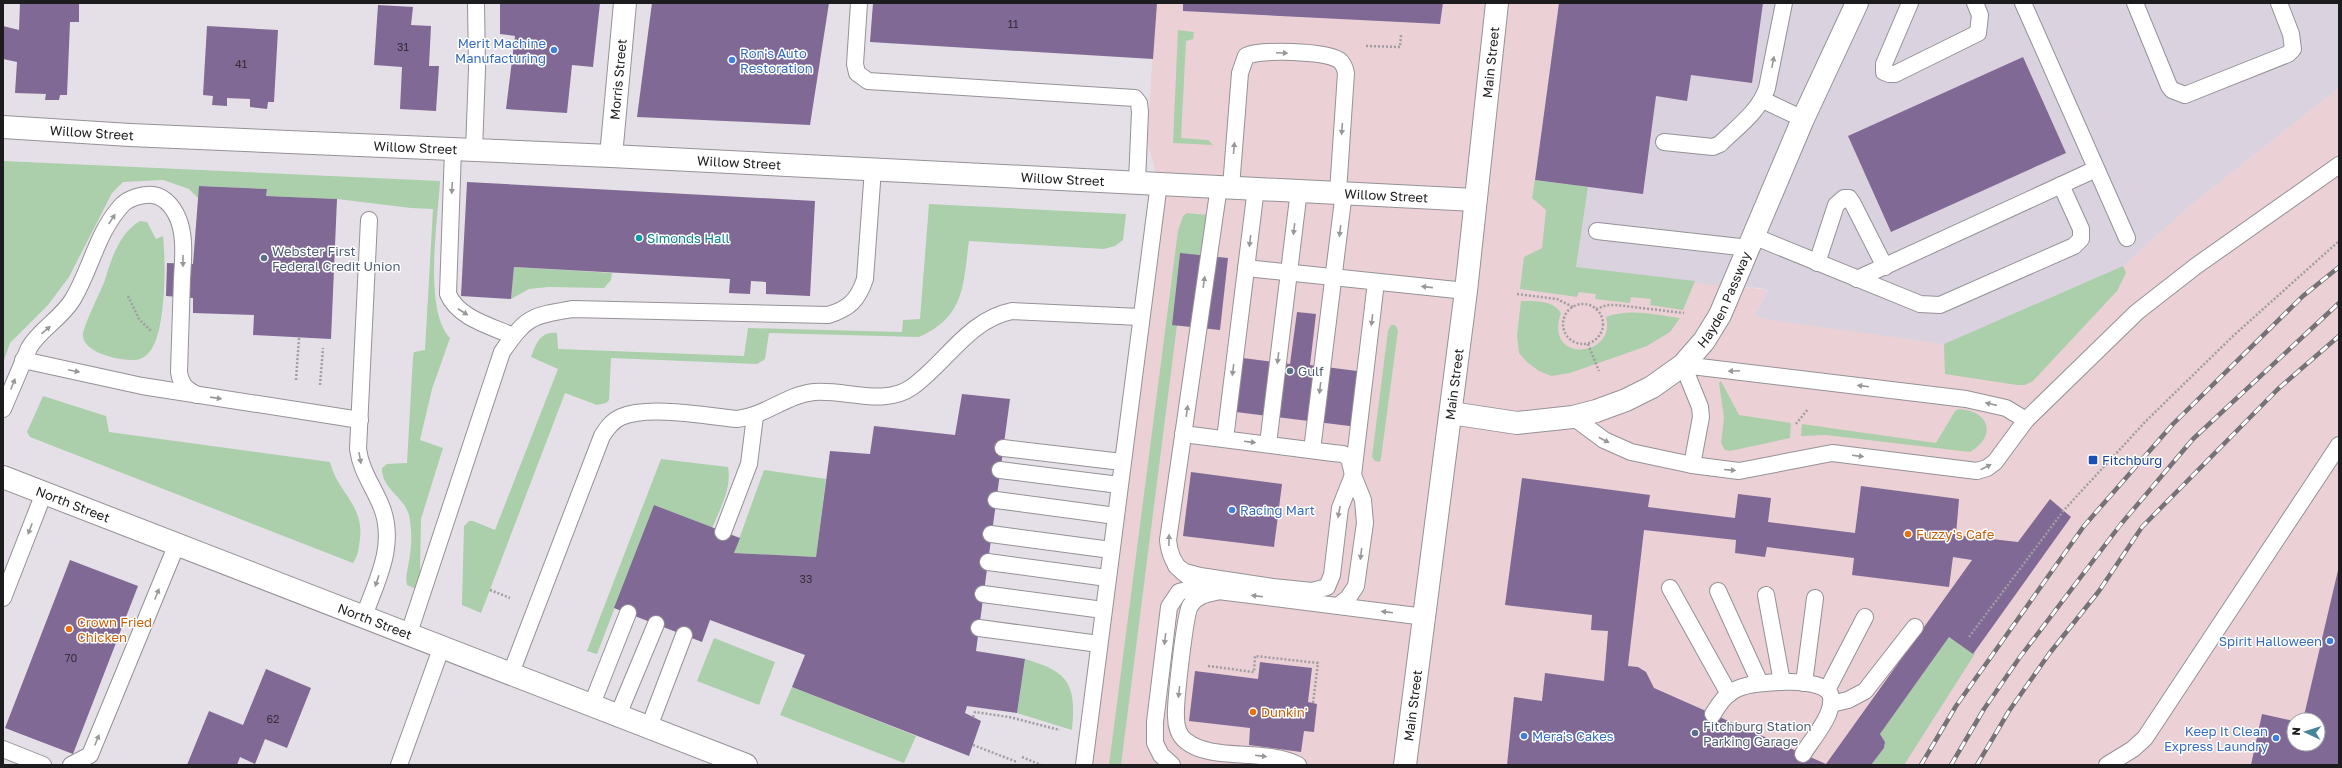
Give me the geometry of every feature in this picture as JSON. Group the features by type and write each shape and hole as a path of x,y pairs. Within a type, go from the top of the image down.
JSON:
{"street":[{"name":"Morris Street","path":"612,156 625,3"},
{"name":"Main Street","path":"1405,765 1466,291 1497,3"},
{"name":"Hayden Passway","path":"1451,413 1518,422 1573,417 1626,400 1652,387 1683,365 1704,341 1720,315 1803,119 1856,3"},
{"name":"Willow Street","path":"3,127 130,135 612,156 1475,200"},
{"name":"North Street","path":"3,476 746,765"}],"lane":[{"path":"474,150 477,69 476,3"},
{"path":"859,3 855,64 857,73 868,81 1134,98 1139,103 1140,112 1137,182"},
{"path":"1664,142 1710,147 1720,144 1763,100 1784,3"},
{"path":"1910,3 1884,64 1884,72 1889,74 1895,74 1978,33 1980,15 1975,3"},
{"path":"2023,3 2127,238"},
{"path":"2135,3 2169,86 2172,90 2185,95 2288,54 2293,49 2291,34 2278,3"},
{"path":"1222,591 1195,581 1176,566 1169,553 1168,540 1183,434 1225,187 1240,73 1246,56 1253,53 1263,52 1321,55 1339,60 1344,65 1346,73 1341,192 1334,277 1312,450"},
{"path":"1763,100 1803,119"},
{"path":"453,150 448,294 451,302 460,311 513,336"},
{"path":"1573,417 1604,440 1631,452 1692,465 1739,471 1832,453 1977,471 1987,468 1995,462 2026,420 2137,312 2196,266 2339,165"},
{"path":"409,634 502,352 525,322 543,314 573,309 828,315 842,311 851,304 860,293 865,279 873,169"},
{"path":"1857,279 2096,169"},
{"path":"1084,765 1140,317 1159,183"},
{"path":"1597,231 1751,242 1817,263 1920,304 1940,305 2074,246 2081,239 2081,229 2061,185"},
{"path":"1224,439 1256,188"},
{"path":"1268,444 1299,190"},
{"path":"3,409 23,360 34,340 58,319 73,298 95,247 118,210 128,200 153,195 171,205 181,224 183,264 179,372 180,382 186,390 197,396"},
{"path":"1817,263 1836,205 1844,198 1849,198 1885,267"},
{"path":"364,616 385,557 388,539 382,507 359,459 369,220"},
{"path":"1246,268 1466,291"},
{"path":"1176,566 1185,572 1200,576 1273,586 1312,591 1327,586 1332,575 1340,508 1352,475 1376,282"},
{"path":"511,673 602,436 609,425 632,414 649,411 737,419 755,416 792,398 815,392 877,396 900,393 912,387 980,323 1002,313 1027,310 1140,317"},
{"path":"23,360 142,386 197,396 318,412 360,420"},
{"path":"1692,465 1701,417 1697,399 1683,365 1966,398 2006,408 2026,420"},
{"path":"723,532 749,464 755,416"},
{"path":"1183,434 1343,454 1349,458 1352,475 1363,500 1364,523 1356,586 1348,598 1338,606"},
{"path":"2106,765 2132,749 2146,738 2339,445"},
{"path":"1003,448 1122,462"},
{"path":"1000,470 1119,485"},
{"path":"3,598 44,492"},
{"path":"996,500 1116,516"},
{"path":"991,534 1111,550"},
{"path":"71,765 90,755 177,544"},
{"path":"988,562 1107,578"},
{"path":"1172,765 1162,755 1155,743 1155,722 1169,607 1179,592 1194,588 1425,616"},
{"path":"1670,588 1729,694"},
{"path":"1222,591 1203,594 1194,600 1190,607 1176,716 1180,736 1187,743 1206,750 1282,759 1298,765"},
{"path":"1718,591 1760,683"},
{"path":"983,594 1103,610"},
{"path":"1766,596 1782,682"},
{"path":"1804,683 1816,598"},
{"path":"592,704 628,613"},
{"path":"1803,754 1826,716 1829,697 1865,617"},
{"path":"618,715 656,624"},
{"path":"1713,714 1722,699 1729,694 1741,687 1760,683 1804,683 1829,697 1848,700 1865,691 1915,627"},
{"path":"979,628 1099,644"},
{"path":"649,727 684,635"},
{"path":"399,765 442,646"},
{"path":"3,749 43,765"}],"path":[{"path":"1339,60 1366,46 1400,47 1401,35"},
{"path":"1969,637 2064,510 2146,421 2239,331 2339,241"},
{"path":"1517,294 1557,300 1573,307"},
{"path":"128,296 139,319 151,332"},
{"path":"1587,304 1596,309 1602,317 1602,330 1594,341 1588,344 1575,343 1565,334 1563,320 1565,314 1573,307 1587,304"},
{"path":"1596,309 1607,305 1616,305 1688,314"},
{"path":"294,409 299,338"},
{"path":"1588,344 1599,372"},
{"path":"318,412 323,348"},
{"path":"1182,663 1254,672 1255,656 1318,663 1313,703"},
{"path":"973,717 975,712 1009,717 1087,737"},
{"path":"973,745 1017,762"},
{"path":"1022,757 1041,765"}],"shaded area":[{"path":"1156,3 1559,3 1535,180 1695,281 1768,290 1755,316 1944,344 2123,266 2193,203 2339,88 2339,765 1084,765 1159,183 1147,142"},
{"path":"1559,3 2339,3 2339,88 2193,203 2123,266 1944,344 1770,320 1755,316 1768,290 1760,288 1706,284 1576,267 1588,187 1535,180"}],"green space":[{"path":"1178,30 1194,32 1193,39 1186,41 1181,138 1208,140 1213,145 1173,143"},
{"path":"3,161 440,181 435,241 434,286 437,307 442,325 450,338 432,389 420,440 443,448 421,519 420,573 416,589 407,585 406,582 411,543 409,515 403,503 385,481 382,468 387,464 407,463 413,357 414,352 425,350 433,209 411,208 337,199 266,196 267,189 200,186 198,198 189,189 163,180 123,182 112,193 69,277 48,305 10,343 3,363"},
{"path":"1535,180 1588,187 1576,267 1695,281 1683,310 1650,305 1651,299 1631,297 1630,303 1595,299 1596,294 1579,292 1577,297 1520,289 1524,257 1542,248 1546,210 1532,198"},
{"path":"929,204 1126,214 1123,240 1115,246 1104,249 969,241 963,285 959,298 945,320 934,329 919,337 769,333 765,359 757,364 611,358 609,400 606,403 597,405 565,393 481,613 462,605 464,526 469,521 473,521 495,530 558,369 531,357 537,343 543,336 546,334 557,333 558,349 744,356 748,328 902,332 903,320 920,319"},
{"path":"1187,213 1207,215 1202,256 1180,254 1172,324 1177,325 1121,765 1109,765 1178,231 1183,216"},
{"path":"140,221 147,222 156,239 163,236 164,295 160,327 151,350 140,359 125,360 107,356 90,348 85,342 83,332 117,247 127,232"},
{"path":"2123,266 2126,273 2117,291 2033,381 2025,385 2017,385 1945,374 1944,344"},
{"path":"514,267 612,273 611,280 604,288 548,287 529,289 511,299"},
{"path":"1521,301 1549,303 1558,309 1561,313 1558,329 1562,341 1570,347 1581,350 1592,347 1601,341 1606,331 1606,317 1615,314 1652,314 1680,318 1670,332 1647,346 1570,373 1551,376 1539,371 1528,363 1519,353 1517,335"},
{"path":"1391,325 1395,325 1398,330 1380,462 1375,461 1372,457 1388,331"},
{"path":"1721,381 1739,415 1791,423 1790,438 1730,451 1725,450 1721,443 1724,418 1719,383"},
{"path":"43,396 106,416 109,432 330,462 338,482 358,516 360,539 355,560 353,563 30,437 27,432"},
{"path":"1959,409 1978,414 1986,425 1987,432 1984,439 1979,446 1970,452 1826,435 1801,436 1802,424 1936,443 1955,411"},
{"path":"661,459 728,467 729,475 727,491 722,506 712,528 654,505 597,654 587,651"},
{"path":"764,470 826,479 816,557 734,553"},
{"path":"1949,637 1973,654 1976,652 1904,765 1871,765 1884,748 1885,742 1880,734"},
{"path":"714,638 775,662 759,705 697,681"},
{"path":"1025,659 1052,669 1061,675 1067,682 1071,691 1073,702 1072,730 1017,713"},
{"path":"792,687 916,736 904,763 780,715"}],"building":[{"path":"20,3 79,3 79,22 70,22 67,95 60,95 59,100 45,100 46,94 15,93 17,62 3,59 3,26 19,30"},
{"name":"Merit Machine Manufacturing","path":"500,3 600,3 593,67 572,65 567,113 506,109 515,36 500,34"},
{"name":"Ron's Auto Restoration","path":"652,3 829,3 810,125 637,117"},
{"path":"873,3 1157,3 1153,59 870,42"},
{"path":"1183,3 1443,3 1440,24 1183,11"},
{"path":"1559,3 1763,3 1752,83 1691,75 1687,101 1656,96 1643,194 1535,180"},
{"path":"378,5 413,7 411,25 431,26 429,66 439,66 436,111 400,109 402,67 374,65"},
{"path":"207,26 278,30 274,102 268,102 267,109 250,107 250,99 227,98 227,106 212,105 213,96 203,95"},
{"path":"2023,57 2066,153 1891,232 1848,136"},
{"name":"Simonds Hall","path":"467,182 815,201 810,296 766,294 766,282 751,281 750,294 729,293 730,279 514,267 511,299 461,296"},
{"name":"Webster First Federal Credit Union","path":"199,186 267,189 266,196 337,199 331,339 253,335 254,315 193,313 193,298 166,296 167,263 193,264"},
{"path":"1180,253 1228,258 1220,330 1172,325"},
{"name":"Gulf","path":"1297,312 1316,314 1310,365 1373,373 1366,428 1220,410 1227,356 1290,364"},
{"path":"962,394 1010,399 976,651 1025,659 1017,713 967,706 965,713 981,721 969,756 792,687 805,655 710,620 702,642 614,608 654,505 740,538 734,553 816,557 830,451 870,454 874,426 955,435"},
{"name":"Racing Mart","path":"1191,472 1282,484 1274,547 1183,536"},
{"path":"1522,478 1650,495 1648,507 1735,518 1738,494 1771,498 1768,522 1855,533 1861,486 1959,499 1956,535 2018,542 2050,499 2071,517 1973,654 1949,637 1880,734 1885,742 1884,748 1871,765 1507,765 1514,697 1542,701 1545,673 1604,681 1608,631 1591,630 1592,615 1505,605","holes":["1644,530 1736,540 1735,553 1765,557 1767,547 1854,558 1852,575 1949,587 1953,557 1972,560 1826,764 1654,688 1646,672 1638,667 1628,666"]},
{"path":"70,560 138,586 73,754 5,728"},
{"path":"2339,566 2339,765 2251,765 2262,714 2286,719 2286,752 2326,752 2326,712 2305,712"},
{"name":"Dunkin'","path":"1260,662 1312,668 1308,702 1317,704 1314,732 1304,731 1301,752 1249,745 1250,728 1189,721 1195,671 1258,679"},
{"path":"266,669 311,688 287,748 265,739 255,764 240,757 237,765 187,765 209,711 243,725"}],"railway":[{"path":"1921,765 1956,706 2084,526 2173,424 2303,296 2339,267"},
{"path":"1951,765 1984,709 2020,657 2121,524 2193,439 2339,303"},
{"path":"1977,765 2009,711 2049,654 2099,591 2142,527 2278,389 2339,336"}],"place":[{"name":"Merit Machine Manufacturing","path":"554,50"},
{"name":"Ron's Auto Restoration","path":"732,60"},
{"name":"Simonds Hall","path":"639,238"},
{"name":"Webster First Federal Credit Union","path":"264,258"},
{"name":"Gulf","path":"1290,371"},
{"name":"Fitchburg","path":"2093,460"},
{"name":"Racing Mart","path":"1232,510"},
{"name":"Fuzzy's Cafe","path":"1908,534"},
{"name":"Crown Fried Chicken","path":"69,629"},
{"name":"Spirit Halloween","path":"2330,641"},
{"name":"Dunkin'","path":"1253,712"},
{"name":"Fitchburg Station Parking Garage","path":"1695,733"},
{"name":"Mera's Cakes","path":"1524,736"},
{"name":"Keep It Clean Express Laundry","path":"2276,738"}]}
